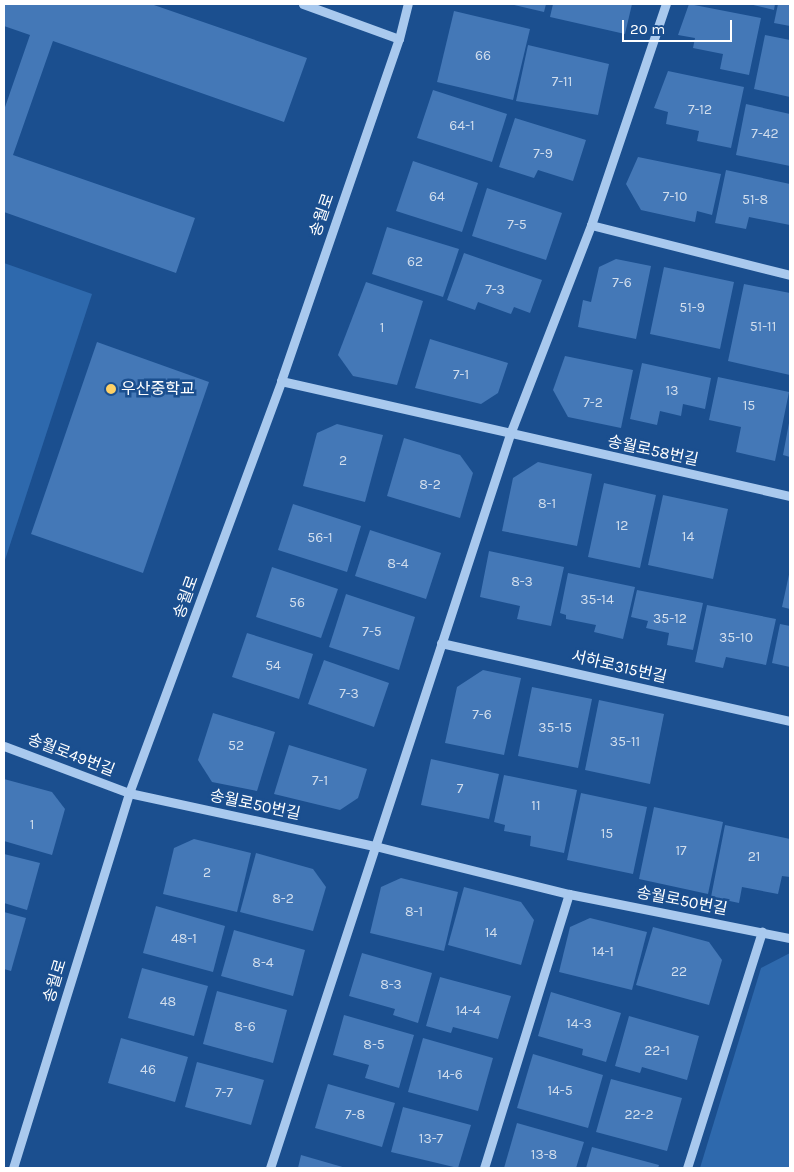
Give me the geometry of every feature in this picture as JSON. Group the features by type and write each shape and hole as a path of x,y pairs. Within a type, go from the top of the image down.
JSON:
{"street":[{"path":"303,4 399,39"},
{"name":"송월로","path":"13,1168 129,793 281,381 399,39 408,4"},
{"path":"270,1168 510,434 591,225 666,4"},
{"path":"591,225 790,275"},
{"name":"송월로58번길","path":"281,381 790,496"},
{"name":"서하로315번길","path":"441,643 790,721"},
{"name":"송월로49번길","path":"4,746 129,793"},
{"name":"송월로50번길","path":"129,793 375,846 569,894 790,938"},
{"path":"484,1168 569,894"},
{"path":"687,1168 762,932"}],"shaded area":[{"path":"4,263 92,294 4,563"},
{"path":"790,953 790,1168 700,1168 761,968"}],"building":[{"path":"4,4 151,4 307,58 284,122 53,41 13,155 195,218 176,273 4,212 4,110 30,35 4,26"},
{"path":"510,4 546,4 544,12"},
{"path":"553,4 632,4 625,34 550,17"},
{"path":"689,4 761,18 749,75 720,69 723,54 693,48 695,38 678,35"},
{"path":"749,4 775,4 774,10"},
{"path":"778,4 790,4 790,26 774,23"},
{"path":"454,11 530,29 513,100 437,82"},
{"path":"765,35 790,40 790,97 754,89"},
{"path":"528,45 609,64 598,115 516,101"},
{"path":"668,71 744,87 731,148 697,141 699,131 666,124 668,112 654,108"},
{"path":"433,90 507,114 492,162 417,138"},
{"path":"746,104 790,114 790,166 736,155"},
{"path":"515,118 586,140 573,181 538,170 534,178 499,167"},
{"path":"638,157 721,174 712,215 697,211 695,222 641,210 626,184"},
{"path":"413,161 478,183 462,232 396,211"},
{"path":"726,170 790,184 790,225 749,217 746,229 715,223"},
{"path":"487,188 562,213 546,260 472,236"},
{"path":"387,227 459,249 443,297 372,274"},
{"path":"464,253 542,280 530,313 514,307 511,314 478,302 475,310 447,300"},
{"path":"616,259 651,266 636,339 578,327 583,300 591,302 599,267"},
{"path":"664,267 734,282 720,349 650,334"},
{"path":"366,282 423,301 397,385 353,376 338,355"},
{"path":"744,284 790,293 790,375 728,361"},
{"path":"430,339 508,363 498,393 481,404 415,388"},
{"path":"97,342 209,382 143,573 31,534"},
{"path":"565,356 633,370 621,428 568,417 553,390"},
{"path":"642,363 711,378 705,409 683,404 681,416 660,411 657,425 630,419"},
{"path":"718,377 789,392 775,461 736,452 741,427 709,420"},
{"path":"790,423 790,457 783,455"},
{"path":"337,424 383,435 365,502 303,486 317,433"},
{"path":"404,438 460,455 473,473 460,518 387,496"},
{"path":"538,462 592,474 577,546 502,531 513,478"},
{"path":"604,483 656,495 640,568 588,557"},
{"path":"663,495 728,509 713,579 648,565"},
{"path":"293,504 361,526 347,572 278,550"},
{"path":"370,530 441,553 426,599 355,576"},
{"path":"489,551 564,567 551,626 517,619 520,606 480,597"},
{"path":"272,567 338,589 321,638 256,617"},
{"path":"790,570 790,609 782,607"},
{"path":"568,573 635,587 623,639 594,632 596,625 566,619 566,615 560,613"},
{"path":"637,590 703,603 693,650 667,645 669,633 646,628 648,621 631,617"},
{"path":"346,594 415,617 399,670 329,647"},
{"path":"707,605 776,619 766,665 726,657 723,668 695,662"},
{"path":"780,624 790,626 790,667 772,663"},
{"path":"247,633 313,654 299,699 232,677"},
{"path":"324,660 389,683 374,727 308,704"},
{"path":"483,670 521,678 504,755 445,743 457,687"},
{"path":"532,687 592,699 578,768 518,756"},
{"path":"599,700 664,714 650,784 585,770"},
{"path":"213,713 275,732 257,791 212,782 198,760"},
{"path":"289,745 367,769 358,798 340,810 274,794"},
{"path":"431,759 499,774 489,819 421,805"},
{"path":"504,775 577,790 564,853 530,846 531,836 504,831 505,825 494,822"},
{"path":"4,779 52,792 65,809 52,855 4,841"},
{"path":"581,793 647,807 633,874 567,860"},
{"path":"654,807 723,822 708,894 639,879"},
{"path":"725,825 790,839 790,877 782,876 778,894 742,887 739,903 711,897"},
{"path":"194,839 251,853 237,912 163,894 174,848"},
{"path":"256,853 313,869 326,887 313,931 240,912"},
{"path":"4,854 40,863 27,910 4,903"},
{"path":"401,878 458,892 444,951 370,933 381,887"},
{"path":"464,887 521,902 534,920 521,965 448,945"},
{"path":"156,906 225,926 213,972 143,953"},
{"path":"4,912 26,918 11,971 4,969"},
{"path":"590,918 647,932 632,990 559,972 570,927"},
{"path":"653,927 709,942 722,960 709,1005 636,985"},
{"path":"234,930 305,950 293,996 221,976"},
{"path":"362,953 432,973 418,1023 393,1015 395,1009 349,996"},
{"path":"142,968 208,986 194,1036 128,1018"},
{"path":"440,977 511,996 498,1039 453,1027 451,1033 426,1026"},
{"path":"217,991 287,1010 273,1063 203,1044"},
{"path":"551,992 621,1013 606,1062 582,1055 583,1049 538,1036"},
{"path":"344,1015 414,1035 399,1088 365,1078 369,1065 333,1055"},
{"path":"629,1016 699,1036 687,1080 642,1067 640,1073 615,1066"},
{"path":"121,1038 188,1057 175,1102 108,1083"},
{"path":"423,1038 493,1058 478,1111 408,1092"},
{"path":"533,1054 603,1075 588,1128 517,1108"},
{"path":"197,1062 264,1080 251,1125 185,1107"},
{"path":"611,1079 682,1098 667,1151 596,1132"},
{"path":"328,1084 395,1103 382,1147 315,1128"},
{"path":"403,1107 471,1125 458,1168 391,1152"},
{"path":"517,1123 584,1142 576,1168 504,1168"},
{"path":"592,1147 659,1165 658,1168 586,1168"},
{"path":"301,1155 346,1168 298,1168"}],"place":[{"name":"우산중학교","path":"111,389"}]}
